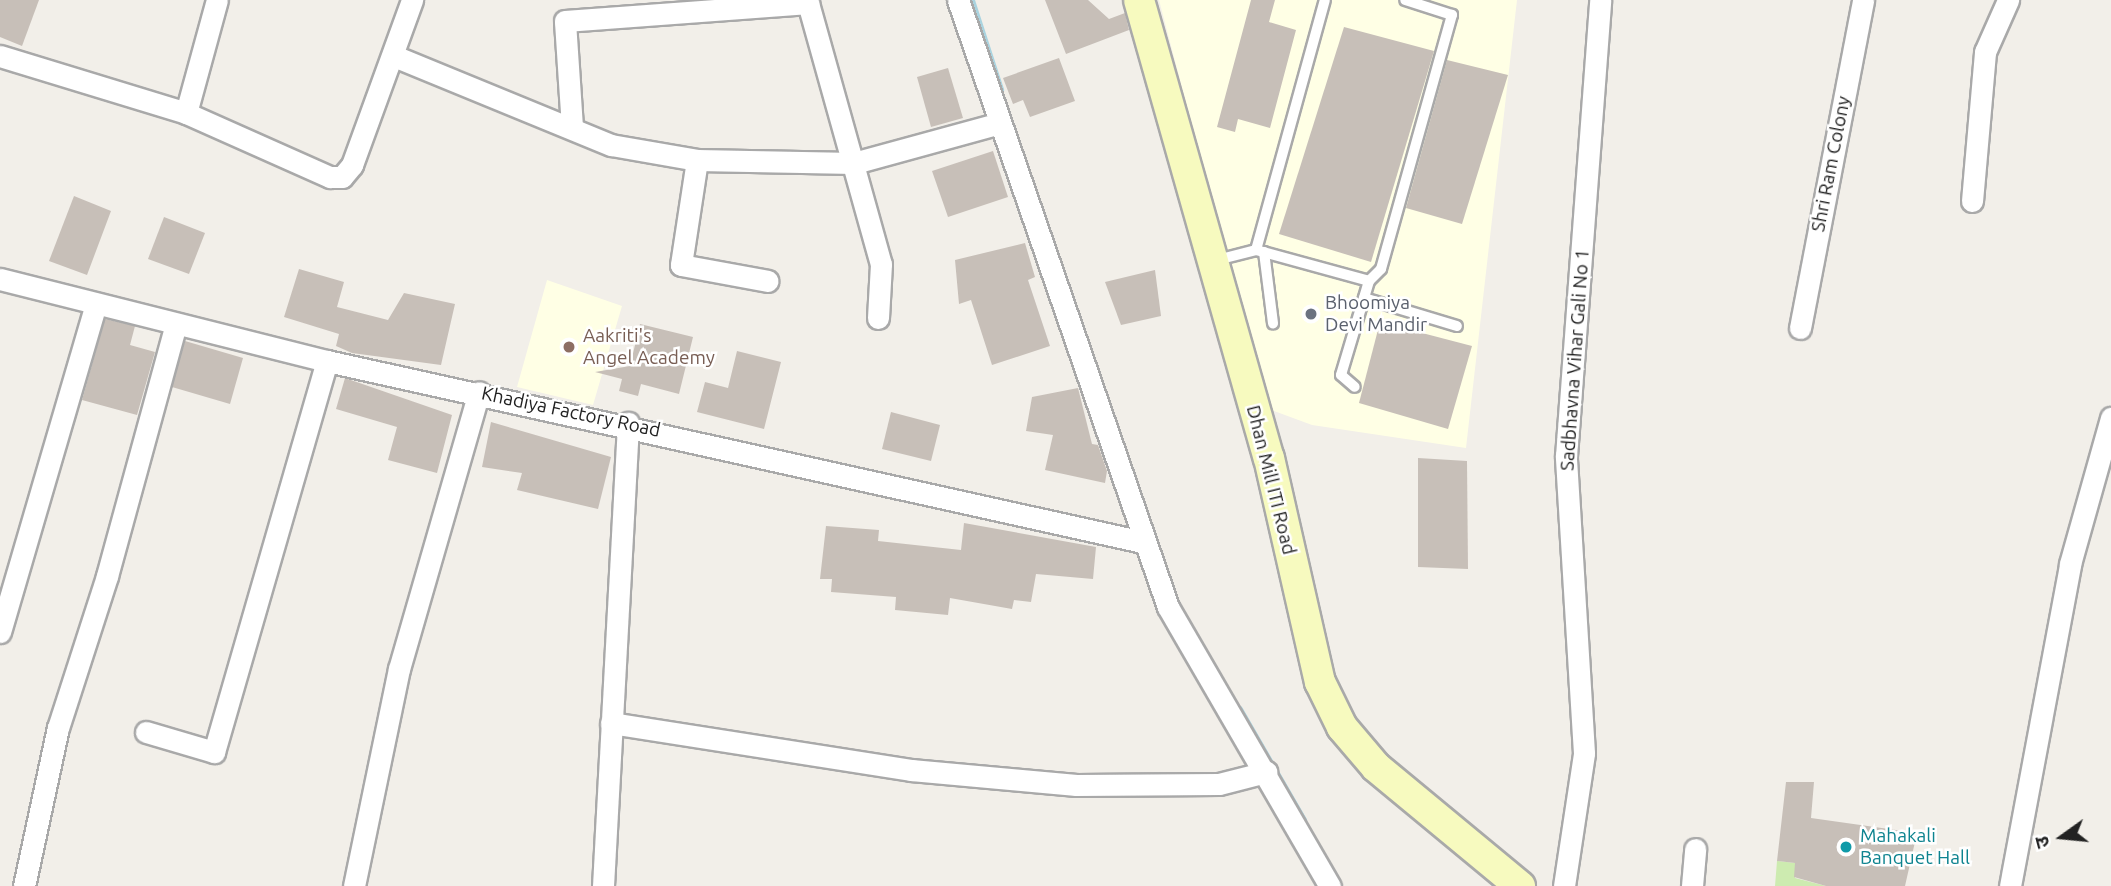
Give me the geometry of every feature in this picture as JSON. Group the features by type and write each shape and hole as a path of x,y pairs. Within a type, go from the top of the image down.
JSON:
{"street":[{"path":"186,113 217,0"},
{"path":"0,56 186,113 330,177 342,177 394,56 412,0"},
{"path":"958,0 1143,542 1168,607 1330,886"},
{"name":"Dhan Mill ITI Road","path":"1139,0 1269,458 1312,656 1342,727 1376,767 1520,886"},
{"name":"Sadbhavna Vihar Gali No 1","path":"1564,886 1584,753 1566,456 1600,0"},
{"name":"Shri Ram Colony","path":"1800,328 1863,0"},
{"path":"1972,201 1985,52 2008,0"},
{"path":"572,127 565,21 808,3 881,264 878,318"},
{"path":"394,56 611,145 697,160 854,163 1000,123"},
{"path":"697,160 681,264 768,281"},
{"name":"Khadiya Factory Road","path":"0,279 327,361 628,423 1143,542"},
{"path":"0,632 96,303"},
{"path":"24,886 58,728 176,324"},
{"path":"146,732 214,752 327,361"},
{"path":"354,886 399,668 479,392"},
{"path":"2010,886 2070,564 2111,418"},
{"path":"603,886 628,423"},
{"path":"611,723 911,770 1076,785 1219,784 1266,772"},
{"path":"1692,886 1695,849"}],"lane":[{"path":"1273,323 1260,251 1325,0"},
{"path":"1355,387 1341,375 1368,281 1381,269 1452,15 1405,0"},
{"path":"1212,262 1260,251 1368,281"},
{"path":"1364,298 1457,326"}],"shaded area":[{"path":"1159,0 1517,0 1466,448 1312,425 1266,408"},
{"name":"Aakriti's Angel Academy","path":"547,280 622,306 593,405 517,387"}],"green space":[{"path":"1777,861 1795,863 1795,878 1826,886 1775,886"}],"building":[{"path":"0,0 39,0 22,46 0,37"},
{"path":"1045,0 1088,0 1109,19 1125,13 1129,30 1066,54"},
{"path":"1251,0 1275,0 1269,22 1296,30 1270,128 1238,119 1235,132 1217,127"},
{"path":"1344,27 1434,51 1371,262 1279,234"},
{"path":"1059,58 1075,101 1030,117 1023,100 1013,104 1003,78"},
{"path":"1447,60 1508,75 1462,224 1406,208"},
{"path":"948,68 963,118 931,127 917,77"},
{"path":"993,151 1008,197 948,217 932,171"},
{"path":"74,196 111,211 87,275 49,261"},
{"path":"164,217 205,233 189,274 148,259"},
{"path":"1025,243 1035,277 1028,280 1050,346 992,365 971,300 959,304 955,260"},
{"path":"299,269 344,282 337,307 388,320 404,293 455,304 441,365 352,353 336,346 339,334 284,317"},
{"path":"1155,270 1161,316 1121,325 1105,282"},
{"path":"105,319 135,326 130,345 155,352 137,415 82,400"},
{"path":"1380,322 1472,346 1448,429 1359,403"},
{"path":"640,324 693,337 679,394 641,384 638,396 619,391 622,379 595,372 630,366"},
{"path":"185,341 243,358 230,404 172,387"},
{"path":"737,351 781,362 764,429 697,412 705,382 728,388"},
{"path":"345,378 452,415 437,473 388,460 397,427 336,409"},
{"path":"1078,388 1092,444 1098,445 1107,471 1105,483 1045,470 1053,435 1026,431 1032,397"},
{"path":"891,412 940,425 931,461 882,449"},
{"path":"491,422 611,457 598,509 517,490 522,473 482,467"},
{"path":"1418,458 1467,461 1468,569 1418,567"},
{"path":"964,523 1096,547 1093,579 1036,574 1031,602 1014,600 1012,609 950,598 948,615 895,610 896,597 831,592 832,579 820,579 826,526 879,530 878,541 961,550"},
{"name":"Mahakali Banquet Hall","path":"1786,782 1814,782 1811,818 1917,833 1905,886 1826,886 1794,877 1795,863 1777,861"}],"waterway":[{"path":"971,0 1000,89"},
{"path":"1239,709 1303,820"}],"place":[{"name":"Bhoomiya Devi Mandir","path":"1311,314"},
{"name":"Aakriti's Angel Academy","path":"569,347"},
{"name":"Mahakali Banquet Hall","path":"1846,847"}]}
